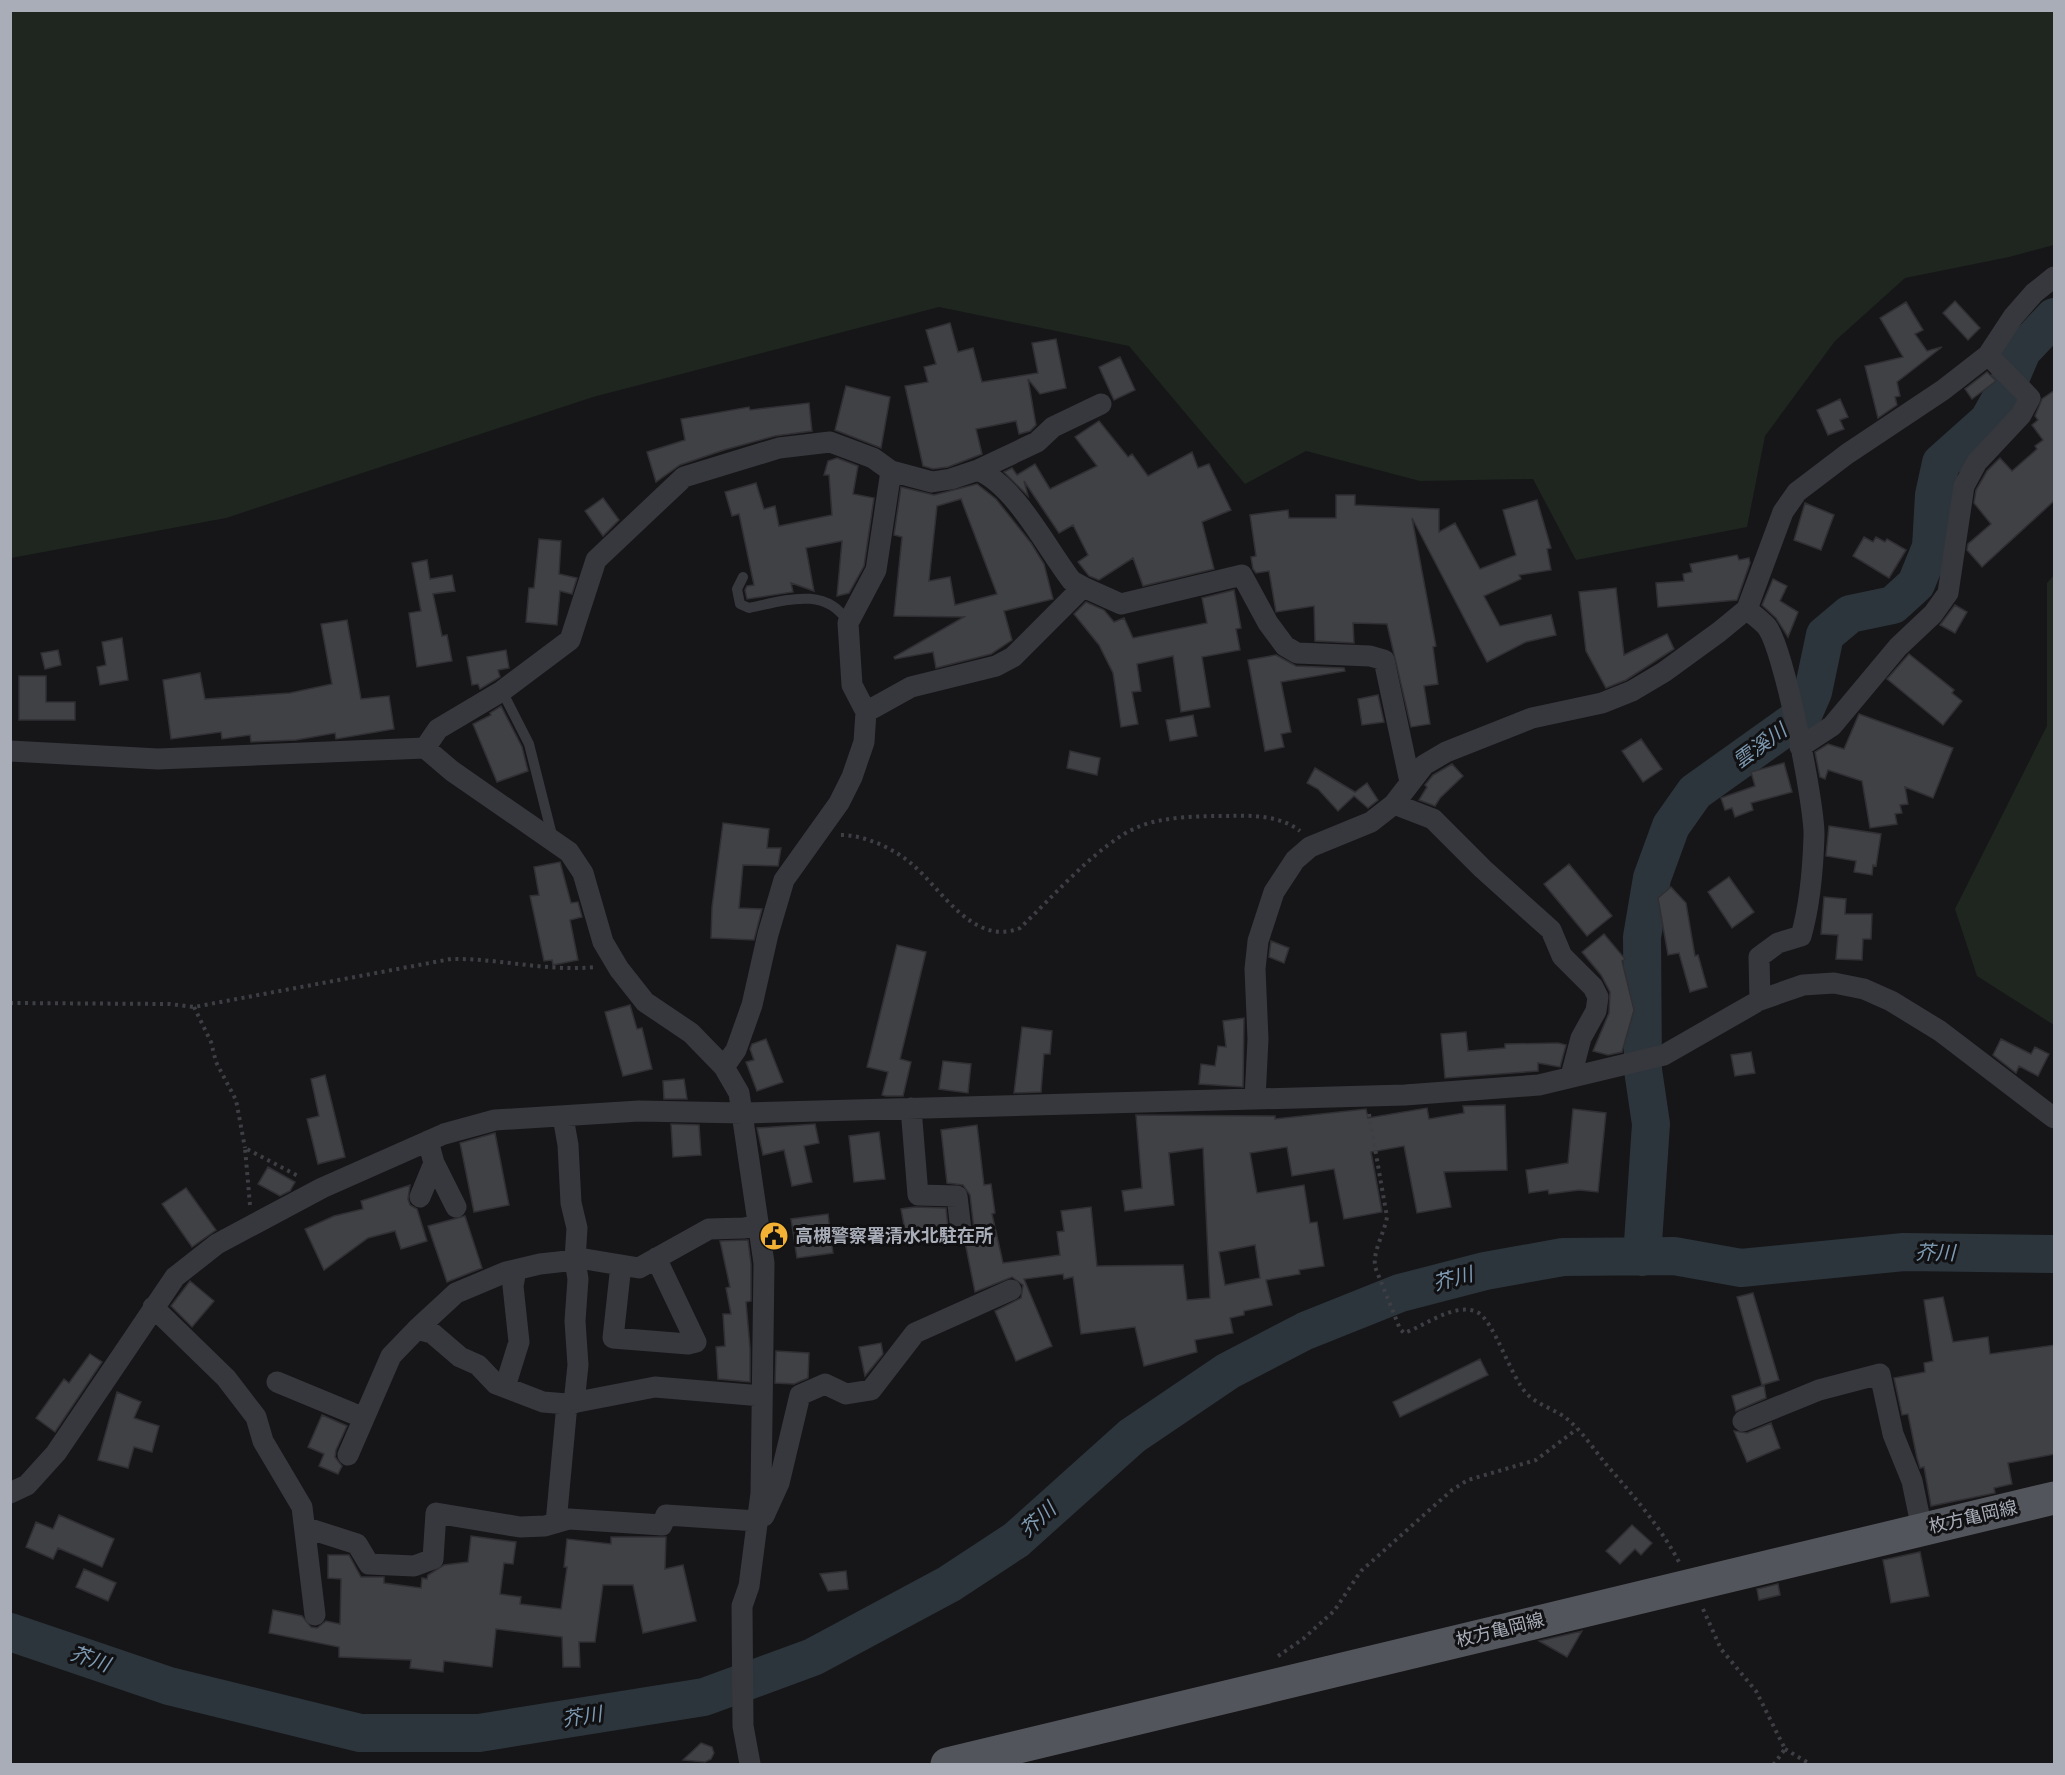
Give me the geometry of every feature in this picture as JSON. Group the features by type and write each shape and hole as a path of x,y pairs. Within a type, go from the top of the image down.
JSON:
{"main road":[{"name":"枚方亀岡線","path":"947,1764 2055,1498"}],"street":[{"path":"1255,1099 1258,1040 1255,969 1258,940 1274,892 1295,860 1317,844 1371,822 1394,804 1424,765 1470,742 1532,718 1602,703 1632,691 1665,672 1747,609 1783,512 1797,492 1847,454 1943,390 1993,360 2013,317 2034,293 2055,277"},
{"path":"1800,743 1832,726 1898,647 1933,614 1948,593 1964,486 1977,462 2021,415 2030,398 1993,360"},
{"path":"425,748 438,729 502,691 570,640 596,560 684,477 779,448 830,442 873,458 891,471 932,482 978,470 1037,442 1053,428 1101,404"},
{"path":"978,470 988,474 1005,492 1072,581 1083,587 1121,604 1242,575 1268,623 1285,646 1297,653 1370,656 1383,660 1410,782"},
{"path":"724,1067 736,1050 752,1005 768,934 784,880 813,836 839,803 852,777 864,742 866,712 852,685 848,623 876,570 891,471"},
{"path":"866,712 911,687 996,666 1013,657 1083,587"},
{"path":"1747,609 1767,627 1776,643 1800,743 1814,835 1805,921 1800,936 1778,943 1759,957 1760,1000"},
{"path":"10,751 159,759 425,748 452,771 569,852 583,873 603,942 616,964 645,1002 691,1033 724,1067 740,1093 764,1263 760,1493 749,1586 742,1606 743,1726 750,1764"},
{"path":"1394,804 1433,819 1498,883 1545,923 1551,930 1562,956 1593,987 1598,997 1596,1011 1581,1038 1571,1076"},
{"path":"10,1492 27,1485 56,1454 175,1277 217,1244 322,1188 428,1140 495,1120 639,1112 742,1113 1255,1099 1512,1088 1539,1085 1655,1057 1760,1000 1803,985 1834,983 1864,989 1891,1001 1940,1031 2055,1118"},
{"path":"911,1108 918,1195 957,1196 961,1230"},
{"path":"556,1523 578,1365 575,1299 578,1279 575,1260 577,1228 571,1203 568,1145 562,1117"},
{"path":"428,1140 434,1163 456,1207"},
{"path":"420,1197 434,1163"},
{"path":"348,1455 391,1356 456,1293 506,1272 540,1264 575,1260 639,1268 709,1229 759,1225"},
{"path":"621,1265 613,1338 688,1344 696,1342 656,1258"},
{"path":"505,1387 519,1342 513,1286 516,1270"},
{"path":"756,1526 779,1483 800,1395 825,1384 846,1394 871,1390 915,1333 1011,1290"},
{"path":"153,1307 226,1378 256,1417 263,1441 302,1506 307,1528 315,1615"},
{"path":"417,1329 432,1333 460,1357 478,1365 496,1384 543,1402 571,1404 656,1387 762,1396"},
{"path":"1743,1421 1819,1390 1880,1374 1893,1434 1911,1481 1922,1529"},
{"path":"277,1382 364,1418"},
{"path":"307,1528 357,1544 369,1564 414,1566 433,1559 436,1513 520,1527 569,1520 662,1525 666,1515 756,1526"}],"lane":[{"path":"743,577 737,589 740,604 749,608 798,598 812,598 830,603 842,612 848,623"},
{"path":"502,691 529,744 553,839"}],"path":[{"path":"813,836 846,835 883,846 911,863 965,918 989,931 1006,934 1020,928 1119,837 1140,826 1197,816 1248,815 1275,819 1296,827 1317,844"},
{"path":"10,1003 170,1004 194,1007 451,959 485,958 548,968 616,964"},
{"path":"194,1007 211,1042 216,1062 236,1100 246,1148 252,1227"},
{"path":"1366,1095 1387,1217 1374,1257 1375,1267 1400,1329 1404,1333 1457,1311 1469,1310 1479,1313 1489,1323 1498,1345 1526,1393 1564,1417 1577,1429 1670,1544 1721,1649 1756,1691 1785,1749 1810,1764"},
{"path":"246,1148 322,1188"},
{"path":"1275,1657 1304,1639 1334,1611 1361,1571 1452,1490 1468,1480 1536,1460 1577,1429"},
{"path":"1774,1764 1785,1749"}],"shaded area":[{"path":"11,10 2054,11 2054,245 2009,257 1905,278 1835,341 1765,436 1747,527 1576,560 1533,479 1420,481 1306,451 1245,484 1129,346 939,307 593,397 226,518 11,558"},
{"path":"2054,575 2054,1025 1977,976 1955,909 2047,726 2047,583"}],"building":[{"path":"1955,301 1980,328 1968,340 1943,313"},
{"path":"1906,302 1923,330 1915,334 1927,351 1942,347 1897,382 1900,396 1895,397 1897,405 1878,418 1865,366 1903,357 1880,318"},
{"path":"950,323 958,352 973,348 982,382 1038,373 1032,343 1056,339 1066,388 1040,394 1028,379 1036,425 1030,431 1019,434 1016,421 976,429 982,454 948,467 933,469 923,466 905,386 928,382 924,367 936,364 926,330"},
{"path":"1120,357 1135,390 1114,400 1099,367"},
{"path":"1987,372 1996,381 1972,399 1965,389"},
{"path":"846,386 890,397 881,448 835,430"},
{"path":"2055,390 2055,500 1982,567 1967,550 1968,544 1991,524 1974,503 1976,490 1987,471 2000,458 2012,471 2037,449 2035,446 2043,440 2032,425 2038,420 2035,416 2042,399"},
{"path":"1840,399 1848,417 1840,420 1844,429 1828,435 1817,410"},
{"path":"809,403 812,431 775,436 724,450 680,465 656,482 647,452 685,440 681,419 749,407 750,410"},
{"path":"1099,421 1128,457 1132,454 1148,476 1192,452 1198,468 1209,464 1231,510 1202,522 1214,569 1143,586 1133,558 1099,580 1089,576 1078,562 1088,555 1073,525 1059,533 1024,481 1028,496 1004,472 1012,468 1017,475 1035,464 1050,489 1097,466 1075,437"},
{"path":"837,458 858,466 853,494 874,498 864,566 849,593 837,596 842,541 806,548 814,591 791,583 793,592 747,599 745,590 747,586 754,585 739,514 732,516 725,492 756,483 764,509 775,506 779,526 832,515 829,475 824,475 828,461"},
{"path":"977,484 996,499 1031,543 1044,564 1053,599 1004,611 1012,640 991,654 936,668 933,652 895,659 894,657 964,617 894,616 902,537 894,535 901,487 934,495","holes":["961,499 997,594 955,605 950,577 929,581 937,506"]},
{"path":"1336,495 1355,495 1355,505 1439,509 1439,532 1455,523 1480,569 1516,555 1503,510 1537,500 1551,548 1547,549 1551,570 1519,575 1521,579 1484,596 1500,626 1551,615 1556,635 1526,642 1487,662 1412,518 1436,646 1433,647 1438,684 1424,686 1430,724 1411,727 1387,624 1353,623 1354,643 1315,641 1314,606 1276,612 1269,571 1256,573 1253,569 1251,557 1256,556 1250,515 1288,510 1289,518 1336,518"},
{"path":"603,498 619,520 603,536 585,511"},
{"path":"1805,503 1834,515 1821,550 1794,540"},
{"path":"1864,537 1873,542 1876,537 1885,542 1887,539 1906,550 1889,578 1853,556"},
{"path":"539,539 561,541 559,574 577,578 572,594 560,591 557,625 526,622 529,588 534,588"},
{"path":"1737,555 1739,560 1749,558 1750,563 1737,600 1658,607 1656,583 1684,581 1683,574 1692,572 1690,564"},
{"path":"427,560 430,579 452,575 455,591 433,594 442,636 447,635 452,661 417,667 409,613 421,611 412,563"},
{"path":"1773,579 1787,586 1780,601 1798,612 1788,637 1776,618 1762,605"},
{"path":"1616,588 1624,655 1667,634 1674,649 1626,680 1606,688 1586,651 1579,592"},
{"path":"1234,590 1241,628 1236,629 1240,650 1202,657 1210,707 1181,712 1173,656 1137,664 1141,691 1132,692 1138,724 1121,727 1113,673 1099,645 1074,614 1086,602 1104,610 1114,622 1124,618 1133,638 1207,623 1202,598"},
{"path":"1955,605 1967,612 1955,633 1940,625"},
{"path":"347,620 361,699 389,696 394,729 336,739 335,733 296,740 251,742 250,735 222,739 221,732 171,739 163,680 200,673 205,699 290,693 332,684 321,624"},
{"path":"122,638 128,680 100,685 97,667 106,665 102,642"},
{"path":"58,650 61,665 45,669 41,653"},
{"path":"506,650 509,668 498,670 500,677 480,689 478,684 472,685 467,657"},
{"path":"1909,654 1954,690 1952,693 1962,701 1943,725 1887,679"},
{"path":"1276,655 1296,666 1344,668 1345,671 1281,682 1291,732 1281,734 1284,747 1265,751 1248,660"},
{"path":"19,676 46,676 46,702 75,702 75,720 19,720"},
{"path":"1378,695 1384,722 1362,725 1358,699"},
{"path":"501,706 522,747 528,771 497,782 473,724 491,715 490,713"},
{"path":"1859,714 1953,748 1933,798 1905,787 1908,804 1900,805 1902,813 1895,814 1897,824 1870,828 1862,781 1828,770 1825,779 1820,777 1815,752 1828,744 1844,749"},
{"path":"1193,715 1197,736 1170,741 1166,720"},
{"path":"1641,739 1662,769 1643,782 1622,751"},
{"path":"1070,751 1100,758 1097,775 1067,768"},
{"path":"1784,763 1792,792 1751,803 1753,810 1735,817 1732,808 1725,810 1721,798 1755,786 1751,772"},
{"path":"1452,764 1463,776 1440,798 1435,806 1419,800 1427,787 1425,785 1433,775"},
{"path":"1315,768 1355,792 1367,783 1378,800 1368,808 1354,796 1338,811 1318,789 1307,783"},
{"path":"723,823 769,829 767,848 781,848 778,866 743,865 739,908 762,909 754,940 711,938 712,907"},
{"path":"1829,826 1881,834 1876,866 1873,865 1872,875 1854,872 1856,861 1826,856"},
{"path":"560,862 571,903 578,902 582,917 570,920 578,960 553,965 552,960 544,961 530,896 539,895 534,867"},
{"path":"1569,864 1612,916 1587,936 1544,884"},
{"path":"1729,877 1754,912 1732,928 1708,892"},
{"path":"1671,887 1686,903 1695,956 1698,955 1707,987 1690,992 1679,953 1668,955 1658,898"},
{"path":"1824,897 1846,899 1845,914 1872,914 1871,939 1863,939 1862,960 1836,959 1838,935 1821,934"},
{"path":"1604,934 1625,959 1622,961 1634,1010 1622,1052 1608,1055 1593,1051 1609,1013 1610,992 1601,975 1582,952"},
{"path":"1271,941 1289,948 1284,963 1269,957"},
{"path":"897,945 926,952 900,1059 911,1062 903,1096 886,1096 882,1095 888,1072 867,1067"},
{"path":"630,1005 637,1029 642,1028 652,1069 623,1076 605,1012"},
{"path":"1244,1018 1243,1087 1199,1084 1201,1064 1215,1066 1218,1046 1226,1047 1223,1021"},
{"path":"1022,1027 1052,1031 1050,1054 1044,1054 1041,1092 1014,1093"},
{"path":"1466,1032 1468,1051 1505,1048 1505,1044 1558,1043 1566,1045 1560,1067 1538,1063 1538,1071 1445,1078 1441,1034"},
{"path":"766,1039 783,1082 757,1091 746,1062 754,1060 750,1049 752,1044"},
{"path":"2001,1039 2031,1054 2035,1047 2049,1054 2038,1076 2019,1066 2016,1073 1993,1055"},
{"path":"1751,1052 1755,1073 1735,1076 1731,1055"},
{"path":"943,1061 971,1064 968,1093 939,1089"},
{"path":"325,1075 345,1157 318,1164 307,1119 319,1116 311,1079"},
{"path":"684,1079 687,1099 664,1099 663,1081"},
{"path":"1505,1105 1507,1170 1444,1172 1451,1207 1417,1213 1404,1146 1371,1152 1382,1212 1344,1219 1334,1169 1292,1176 1287,1147 1250,1153 1257,1193 1304,1185 1310,1223 1317,1222 1324,1266 1299,1270 1300,1274 1266,1280 1272,1305 1244,1311 1244,1315 1230,1318 1233,1333 1195,1340 1197,1352 1144,1366 1135,1327 1081,1334 1073,1277 1064,1279 1063,1274 1024,1279 1052,1346 1016,1361 995,1311 1021,1298 1023,1285 1012,1277 975,1292 965,1242 972,1236 974,1229 970,1195 963,1185 947,1183 941,1130 977,1125 984,1185 991,1184 995,1213 992,1214 1003,1263 1060,1255 1057,1232 1064,1231 1061,1211 1091,1207 1097,1266 1183,1265 1187,1300 1210,1298 1203,1148 1169,1153 1174,1205 1125,1211 1122,1191 1142,1188 1136,1115 1275,1116 1275,1119 1366,1109 1368,1118 1427,1108 1429,1119 1464,1113 1463,1106","holes":["1255,1245 1260,1278 1225,1285 1219,1252"]},
{"path":"1573,1109 1606,1113 1598,1192 1579,1190 1549,1194 1548,1190 1529,1193 1526,1170 1568,1163"},
{"path":"671,1124 699,1125 701,1155 673,1157"},
{"path":"815,1124 819,1143 804,1146 812,1182 792,1186 784,1150 763,1155 757,1128"},
{"path":"879,1132 885,1179 854,1182 849,1136"},
{"path":"495,1133 509,1205 474,1212 460,1143"},
{"path":"268,1167 295,1182 290,1191 280,1196 258,1184"},
{"path":"410,1185 408,1199 410,1205 417,1209 427,1241 401,1249 395,1231 368,1238 324,1270 305,1229 334,1216 363,1209 361,1201"},
{"path":"186,1188 216,1230 192,1247 162,1204"},
{"path":"946,1208 948,1228 906,1236 901,1209"},
{"path":"828,1214 833,1253 797,1258 791,1219"},
{"path":"465,1216 482,1268 447,1282 428,1226"},
{"path":"748,1240 751,1264 751,1301 746,1302 750,1382 718,1379 716,1347 725,1346 723,1314 731,1314 726,1288 730,1287 720,1241"},
{"path":"190,1281 214,1301 192,1327 171,1306"},
{"path":"1753,1293 1779,1380 1762,1385 1737,1297"},
{"path":"1943,1297 1953,1342 1988,1337 1990,1354 2055,1345 2055,1454 2008,1463 2012,1484 1994,1488 1995,1493 1931,1506 1924,1467 1920,1468 1908,1414 1902,1415 1894,1378 1925,1372 1924,1363 1933,1361 1924,1300"},
{"path":"881,1343 883,1354 865,1376 859,1347"},
{"path":"776,1351 809,1353 808,1378 794,1384 775,1383"},
{"path":"90,1354 102,1362 55,1432 36,1418 64,1379 69,1383"},
{"path":"1480,1359 1488,1375 1400,1417 1393,1402"},
{"path":"1764,1385 1766,1398 1736,1411 1732,1396"},
{"path":"117,1392 141,1402 134,1418 159,1426 152,1452 134,1447 128,1468 98,1460"},
{"path":"322,1415 347,1426 336,1450 335,1457 342,1466 338,1474 319,1466 324,1454 308,1447"},
{"path":"1771,1423 1780,1448 1747,1462 1734,1431 1747,1433"},
{"path":"59,1515 114,1539 102,1567 58,1548 53,1559 26,1547 36,1522 53,1529"},
{"path":"1632,1525 1652,1543 1641,1555 1635,1549 1620,1564 1606,1551"},
{"path":"471,1536 516,1542 513,1564 504,1563 500,1594 521,1597 520,1604 561,1609 567,1567 564,1567 567,1539 611,1544 611,1537 666,1537 665,1569 683,1565 696,1621 643,1633 633,1585 603,1585 595,1642 579,1642 580,1667 563,1667 562,1637 496,1629 492,1667 444,1661 443,1672 410,1668 411,1660 339,1657 339,1647 269,1633 273,1610 302,1616 311,1627 317,1628 326,1621 340,1624 341,1579 328,1578 328,1555 349,1555 361,1577 384,1577 384,1583 421,1588 422,1578 427,1579 428,1575 444,1565 468,1562"},
{"path":"1920,1552 1929,1596 1891,1603 1883,1560"},
{"path":"84,1569 116,1583 108,1601 76,1587"},
{"path":"846,1571 848,1589 828,1591 820,1574"},
{"path":"1778,1584 1780,1595 1759,1600 1757,1589"},
{"path":"1582,1631 1567,1657 1539,1641"},
{"path":"701,1743 712,1747 714,1753 711,1759 705,1762 683,1760"}],"waterway":[{"name":"雲溪川","path":"1642,1257 1651,1124 1643,1070 1642,937 1652,878 1671,826 1695,792 1803,715 1813,692 1825,635 1850,614 1893,605 1916,584 1931,547 1934,495 1941,463 1988,421 2005,391 2022,351 2054,317"},
{"name":"芥川","path":"10,1632 169,1686 360,1733 479,1733 704,1697 813,1657 949,1584 1016,1540 1132,1436 1228,1371 1305,1331 1400,1293 1485,1271 1563,1257 1674,1256 1741,1268 1904,1252 2054,1254"}],"place":[{"name":"高槻警察署清水北駐在所","path":"774,1236"}]}
